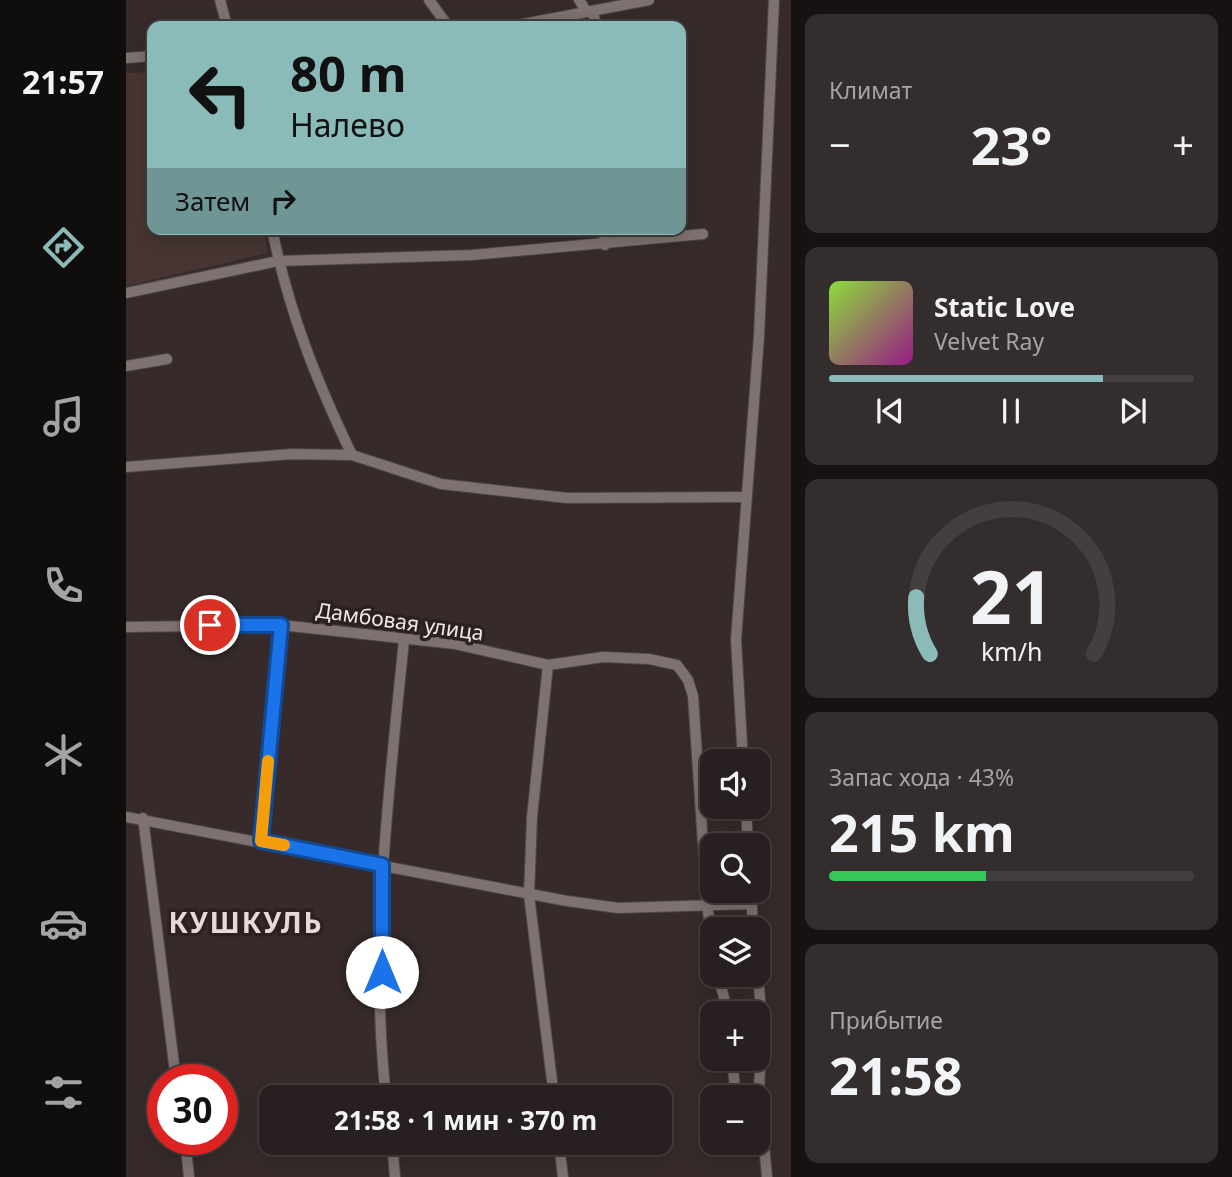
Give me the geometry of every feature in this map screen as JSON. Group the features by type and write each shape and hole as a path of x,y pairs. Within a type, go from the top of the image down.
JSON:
{"street":[{"path":"220,0 225,21"},
{"path":"429,0 444,21"},
{"path":"579,0 590,11 595,21"},
{"path":"539,21 649,0"},
{"path":"742,749 736,640 760,336 774,0"},
{"path":"126,58 147,56"},
{"path":"126,293 278,261 472,256 703,234"},
{"path":"273,235 278,261 323,398 352,455"},
{"path":"604,235 605,245"},
{"path":"126,366 167,359"},
{"path":"126,467 291,454 352,455 442,484 567,498 746,497"},
{"path":"261,841 281,625"},
{"name":"Дамбовая улица","path":"126,627 281,625 455,644 548,665 603,657 649,659 677,665 688,680 693,696 709,917"},
{"path":"385,1085 381,1052 382,865 404,640"},
{"path":"548,665 532,817 529,895 553,1085"},
{"path":"126,817 143,818 529,895 618,908 752,904 753,917"},
{"path":"143,818 174,1064"},
{"path":"759,1071 767,1177"},
{"path":"187,1155 189,1177"},
{"path":"392,1155 395,1177"},
{"path":"560,1155 563,1177"}],"shaded area":[{"path":"147,72 147,235 264,235 268,253 126,286 126,73"}],"slow traffic":[{"path":"268,761 261,841 284,845"}],"district":[{"name":"КУШКУЛЬ","path":"246,922"}],"route":[{"path":"210,625 281,625 261,841 382,865 382,972"}]}
